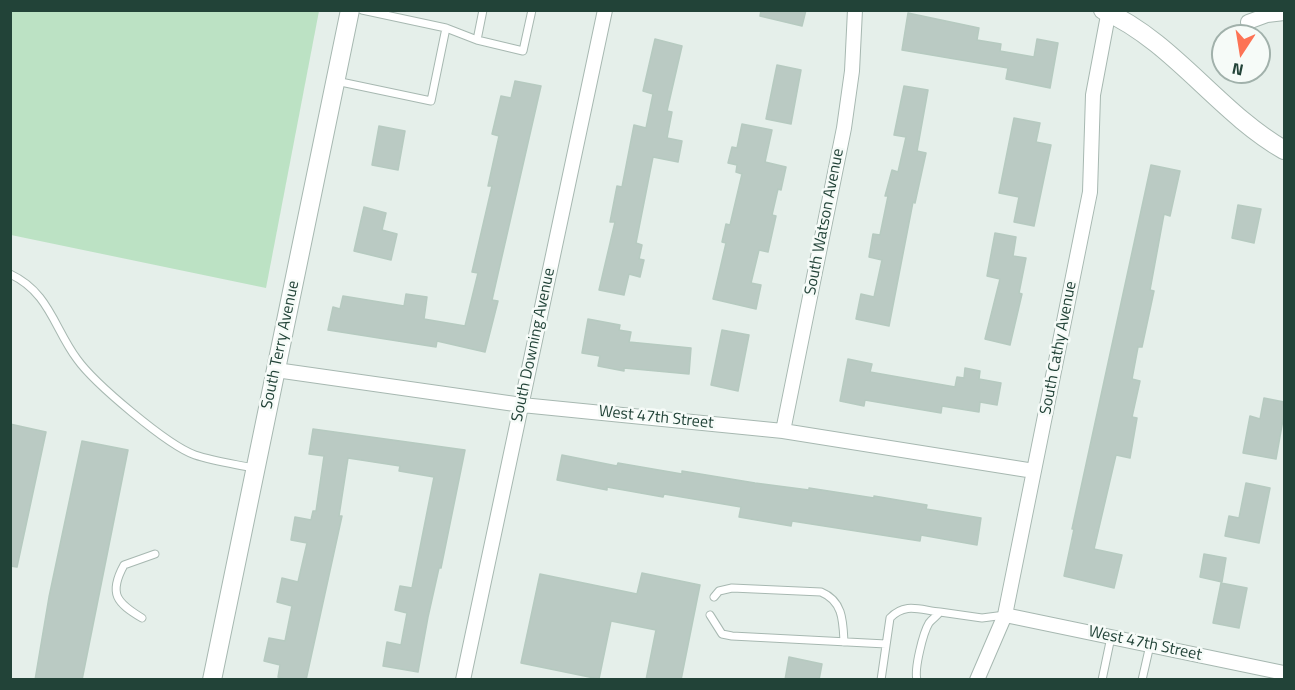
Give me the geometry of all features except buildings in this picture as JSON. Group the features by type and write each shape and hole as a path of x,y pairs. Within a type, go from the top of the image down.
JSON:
{"street":[{"name":"South Terry Avenue","path":"212,680 350,10"},
{"name":"South Downing Avenue","path":"463,680 605,10"},
{"name":"South Watson Avenue","path":"783,431 844,128 852,71 855,10"},
{"path":"1107,11 1166,51 1233,112 1284,150"},
{"name":"South Cathy Avenue","path":"977,680 1005,615 1090,192 1093,94 1107,11"},
{"path":"1248,22 1267,15 1284,13"},
{"name":"West 47th Street","path":"276,370 522,405 783,431 1034,471"},
{"name":"West 47th Street","path":"1005,615 1284,673"}],"lane":[{"path":"362,10 446,28 477,40 523,51 532,10"},
{"path":"477,40 483,10"},
{"path":"336,81 431,102 446,28"},
{"path":"10,274 25,281 43,299 77,359 91,375 164,437 194,454 256,469"},
{"path":"142,618 125,607 118,599 116,588 124,564 155,555"},
{"path":"714,597 720,591 732,588 821,592 830,596 837,604 843,622 844,642"},
{"path":"881,680 890,618 897,610 907,608 982,618 1005,615"},
{"path":"917,680 915,673 929,622 940,612"},
{"path":"710,615 722,634 732,636 886,644"},
{"path":"1102,680 1111,637"},
{"path":"1142,680 1150,645"}],"green space":[{"path":"11,10 319,11 266,288 11,235"}]}
